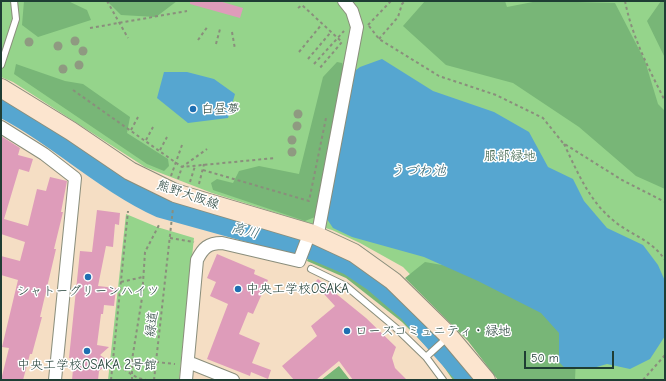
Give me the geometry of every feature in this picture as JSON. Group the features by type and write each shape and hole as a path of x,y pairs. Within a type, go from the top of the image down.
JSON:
{"main road":[{"name":"熊野大阪線","path":"1,88 71,131 130,171 156,185 175,193 354,253 393,281 449,336 486,380"}],"street":[{"path":"186,380 197,260 202,249 212,243 222,243 299,261 310,237 352,27 348,13 338,1"},
{"path":"310,237 318,228 357,27 352,11 344,1"},
{"path":"1,126 44,154 75,178 55,380"},
{"path":"188,362 233,380"}],"lane":[{"path":"1,65 16,19 14,1"},
{"path":"311,269 346,286 396,328 426,357 443,380"},
{"path":"426,357 449,336"}],"path":[{"path":"107,1 128,38"},
{"path":"368,25 391,1"},
{"path":"379,39 398,17 402,4 405,1"},
{"path":"625,1 629,21 647,65 665,101"},
{"path":"298,8 302,5 342,42"},
{"path":"90,28 187,11"},
{"path":"366,19 368,25 379,39 439,76 496,95 543,118 564,143 589,195 614,221 648,241 665,260"},
{"path":"299,52 322,24"},
{"path":"198,40 208,26"},
{"path":"314,64 348,27"},
{"path":"216,44 220,29"},
{"path":"232,32 235,49"},
{"path":"308,59 331,32"},
{"path":"341,50 342,42"},
{"path":"319,69 342,42"},
{"path":"73,90 146,140 182,167 275,158"},
{"path":"131,130 138,118"},
{"path":"203,170 309,201 326,118"},
{"path":"146,140 153,128"},
{"path":"160,150 167,136"},
{"path":"564,143 622,180 665,202"},
{"path":"170,181 182,145"},
{"path":"177,184 182,167 207,150"},
{"path":"198,188 204,164"},
{"path":"188,188 195,166"},
{"name":"緑道","path":"154,380 173,204"},
{"path":"111,380 128,211"},
{"path":"132,380 134,347 145,252 158,226"},
{"path":"170,238 196,243"},
{"path":"121,282 143,278"},
{"path":"643,380 665,355"},
{"path":"156,362 183,365 188,362"},
{"path":"112,364 123,366 132,376 147,380"}],"green space":[{"name":"服部緑地","path":"1,1 665,1 665,380 503,380 473,339 403,267 360,243 332,230 212,193 145,167 13,82 1,77"},
{"path":"24,1 68,1 87,10 91,20 38,37 22,25"},
{"path":"107,1 177,1 156,17 121,15"},
{"path":"425,1 505,1 507,7 538,1 615,3 645,61 658,104 665,111 665,189 636,176 579,127 513,83 446,65 403,26"},
{"path":"661,1 665,1 665,58 647,21"},
{"path":"337,62 342,63 344,69 315,217 305,221 213,190 211,183 217,179 233,183 239,171 259,166 299,174 323,77"},
{"path":"16,64 65,81 83,84 130,117 127,133 168,159 169,166 164,171 147,164 14,74"},
{"path":"126,214 157,227 194,238 179,380 108,380"},
{"path":"310,253 347,268 371,282 392,300 432,340 425,345 402,322 346,278 307,261"},
{"path":"425,262 499,275 550,313 576,357 575,380 498,380 468,341 405,278"},
{"path":"443,353 465,380 453,380 437,357"},
{"path":"339,366 350,380 321,380"}],"water":[{"name":"うづわ池","path":"382,59 433,91 494,112 529,132 548,167 573,179 584,201 607,228 643,245 658,265 665,281 665,336 650,359 630,369 607,364 593,368 566,369 559,362 559,333 541,313 478,281 424,257 352,237 333,228 327,219 352,73 360,67"},
{"path":"164,72 187,72 214,79 235,94 228,118 188,123 157,98"}],"building":[{"path":"190,1 219,1 243,8 240,18 190,4"},
{"path":"1,136 20,148 18,155 33,159 29,172 19,169 4,219 28,226 37,189 46,191 50,177 67,181 61,212 63,212 54,249 56,249 40,317 42,317 23,380 1,380 9,348 2,347 18,280 1,275 1,256 20,261 25,242 1,234"},
{"path":"97,210 120,213 119,225 115,224 113,247 106,246 98,286 116,288 114,306 104,305 103,314 101,314 97,345 109,347 100,355 110,362 99,371 98,380 72,380 74,359 69,358 80,251 92,252"},
{"path":"217,254 255,270 254,274 268,280 253,314 248,312 239,334 260,343 252,363 271,370 268,379 251,372 250,376 207,359 228,304 210,296 216,282 207,278"},
{"name":"ローズコミュニティ・緑地","path":"318,279 366,318 396,347 392,358 395,368 407,380 353,380 339,361 316,380 294,380 282,366 317,336 311,326 335,306 314,283"}],"waterway":[{"name":"高川","path":"1,106 42,130 120,184 161,207 316,250 349,264 373,280 409,311 470,380"}],"place":[{"name":"白昼夢","path":"193,109"},
{"name":"シャトーグリーンハイツ","path":"88,277"},
{"name":"中央工学校OSAKA","path":"238,289"},
{"name":"ローズコミュニティ・緑地","path":"347,331"},
{"name":"中央工学校OSAKA 2号館","path":"87,351"}]}
